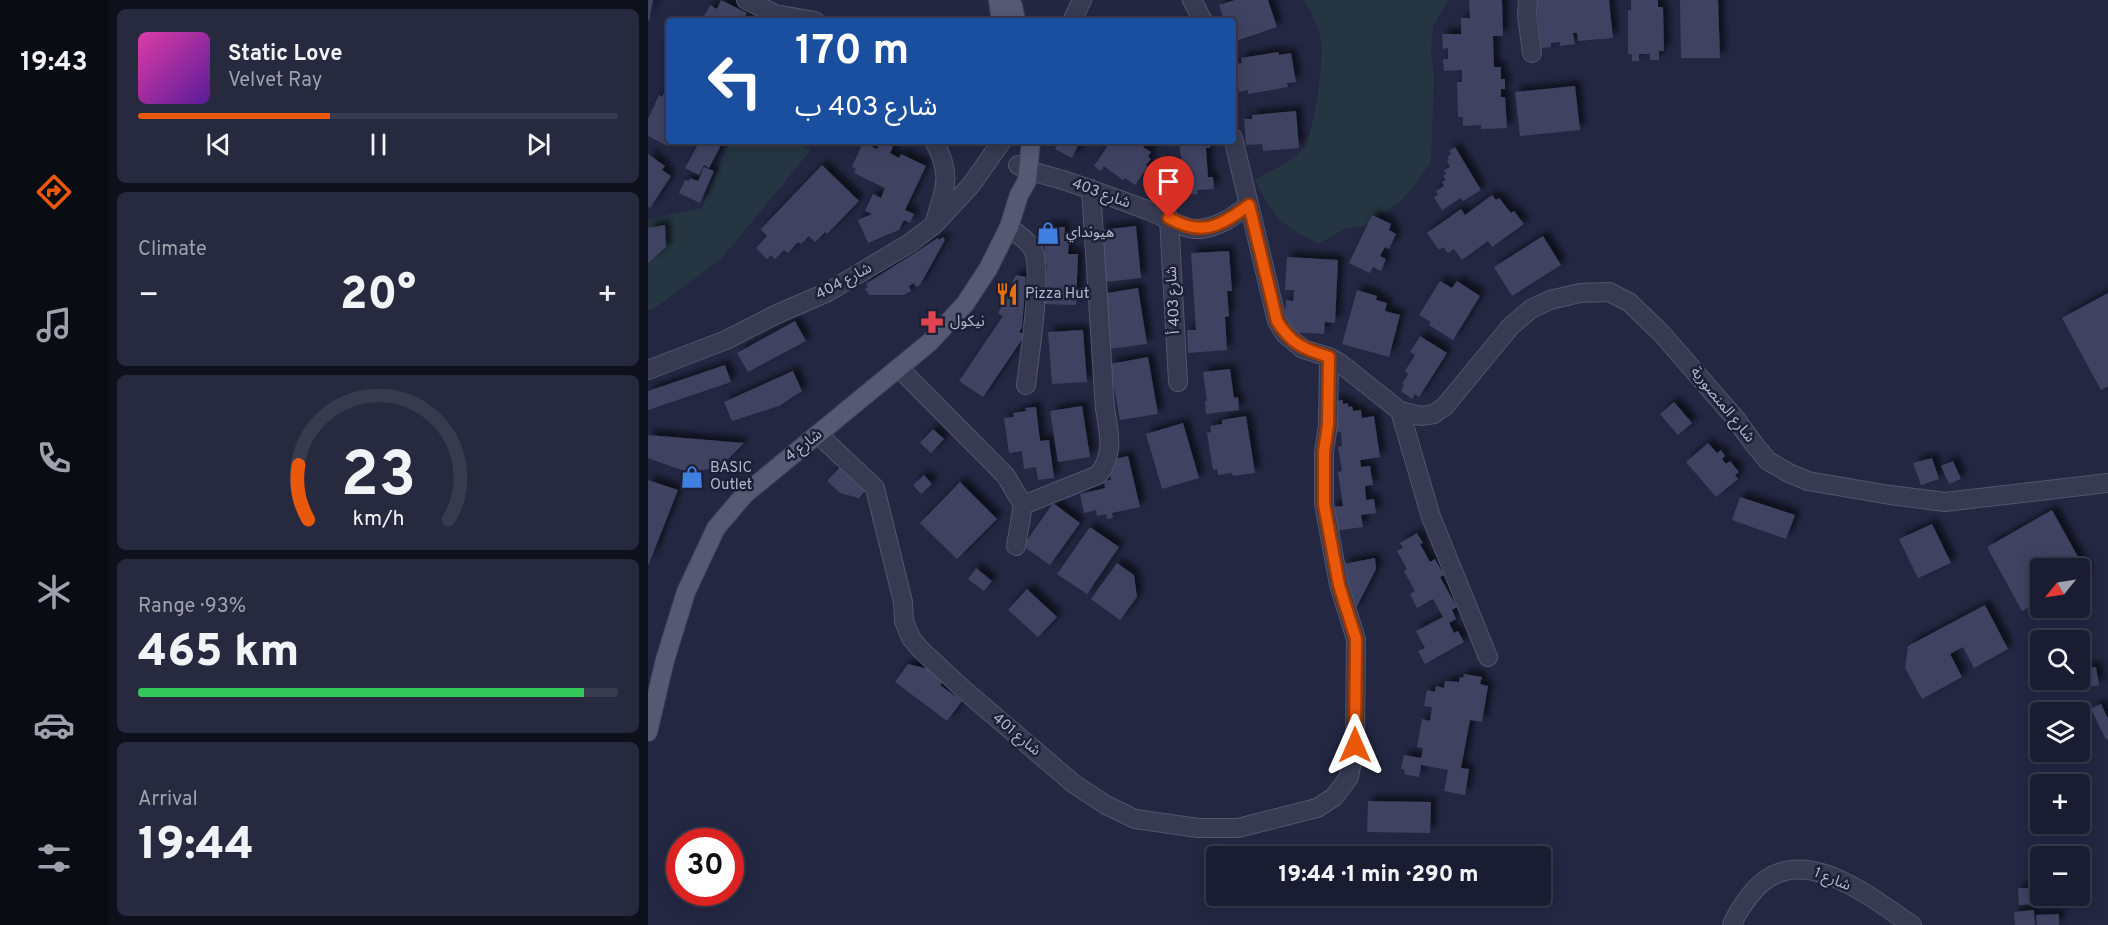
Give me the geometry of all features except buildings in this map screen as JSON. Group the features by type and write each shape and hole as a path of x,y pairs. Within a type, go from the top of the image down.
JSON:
{"main road":[{"path":"998,0 1000,18"},
{"path":"1009,0 1015,18"},
{"name":"شارع 4","path":"648,732 665,660 686,592 716,528 745,494 900,369 930,342 965,304 988,269 1009,227 1019,195 1027,181 1019,144"},
{"name":"شارع 4","path":"1023,168 1029,144"}],"street":[{"path":"746,0 773,17"},
{"path":"1073,18 1082,0"},
{"path":"1192,0 1201,18"},
{"path":"1528,0 1527,15 1533,53"},
{"path":"934,225 946,185 943,159 936,144"},
{"name":"شارع 404","path":"648,370 726,340 828,292 910,243 934,225 971,185 1000,144"},
{"path":"1234,144 1277,321 1285,334 1303,349 1329,357 1341,364 1400,411 1431,518 1488,657"},
{"name":"شارع 403","path":"1023,168 1091,189 1169,218 1185,227 1198,229 1227,220 1249,205"},
{"path":"1023,505 1098,475 1103,469 1108,454 1111,440 1105,410 1091,189"},
{"name":"شارع 403 أ","path":"1169,218 1178,382"},
{"path":"1009,227 1032,247 1037,265 1034,322 1026,385"},
{"name":"شارع المنصورية","path":"1400,411 1421,416 1434,414 1445,406 1511,326 1531,309 1550,300 1580,292 1609,292 1629,302 1662,334 1735,418 1768,461 1808,481 1945,502 2108,483"},
{"name":"شارع 401","path":"819,435 875,488 903,602 904,621 910,638 963,689 1074,784 1106,805 1135,819 1198,828 1238,828 1317,808 1334,797 1349,777 1355,745 1356,639 1339,585 1324,504 1329,357"},
{"path":"900,369 1006,476 1023,505 1016,546"},
{"name":"شارع 1","path":"1732,925 1743,904 1758,885 1773,874 1794,868 1816,870 1848,885 1912,925"}],"shaded area":[{"path":"1304,0 1448,0 1433,27 1431,161 1400,202 1363,226 1344,229 1319,244 1280,219 1255,180 1297,155 1306,143 1310,131 1317,99 1322,52 1317,26"},
{"path":"729,144 799,144 811,150 721,259 648,311 648,219 702,208"}],"place":[{"name":"هيونداي","path":"1048,233"},
{"name":"Pizza Hut","path":"1007,294"},
{"name":"نيكول","path":"932,322"},
{"name":"BASIC Outlet","path":"692,477"}],"route":[{"path":"1169,218 1185,227 1198,229 1227,220 1249,205 1277,321 1285,334 1303,349 1329,357 1324,504 1339,585 1356,639 1355,745"}]}
